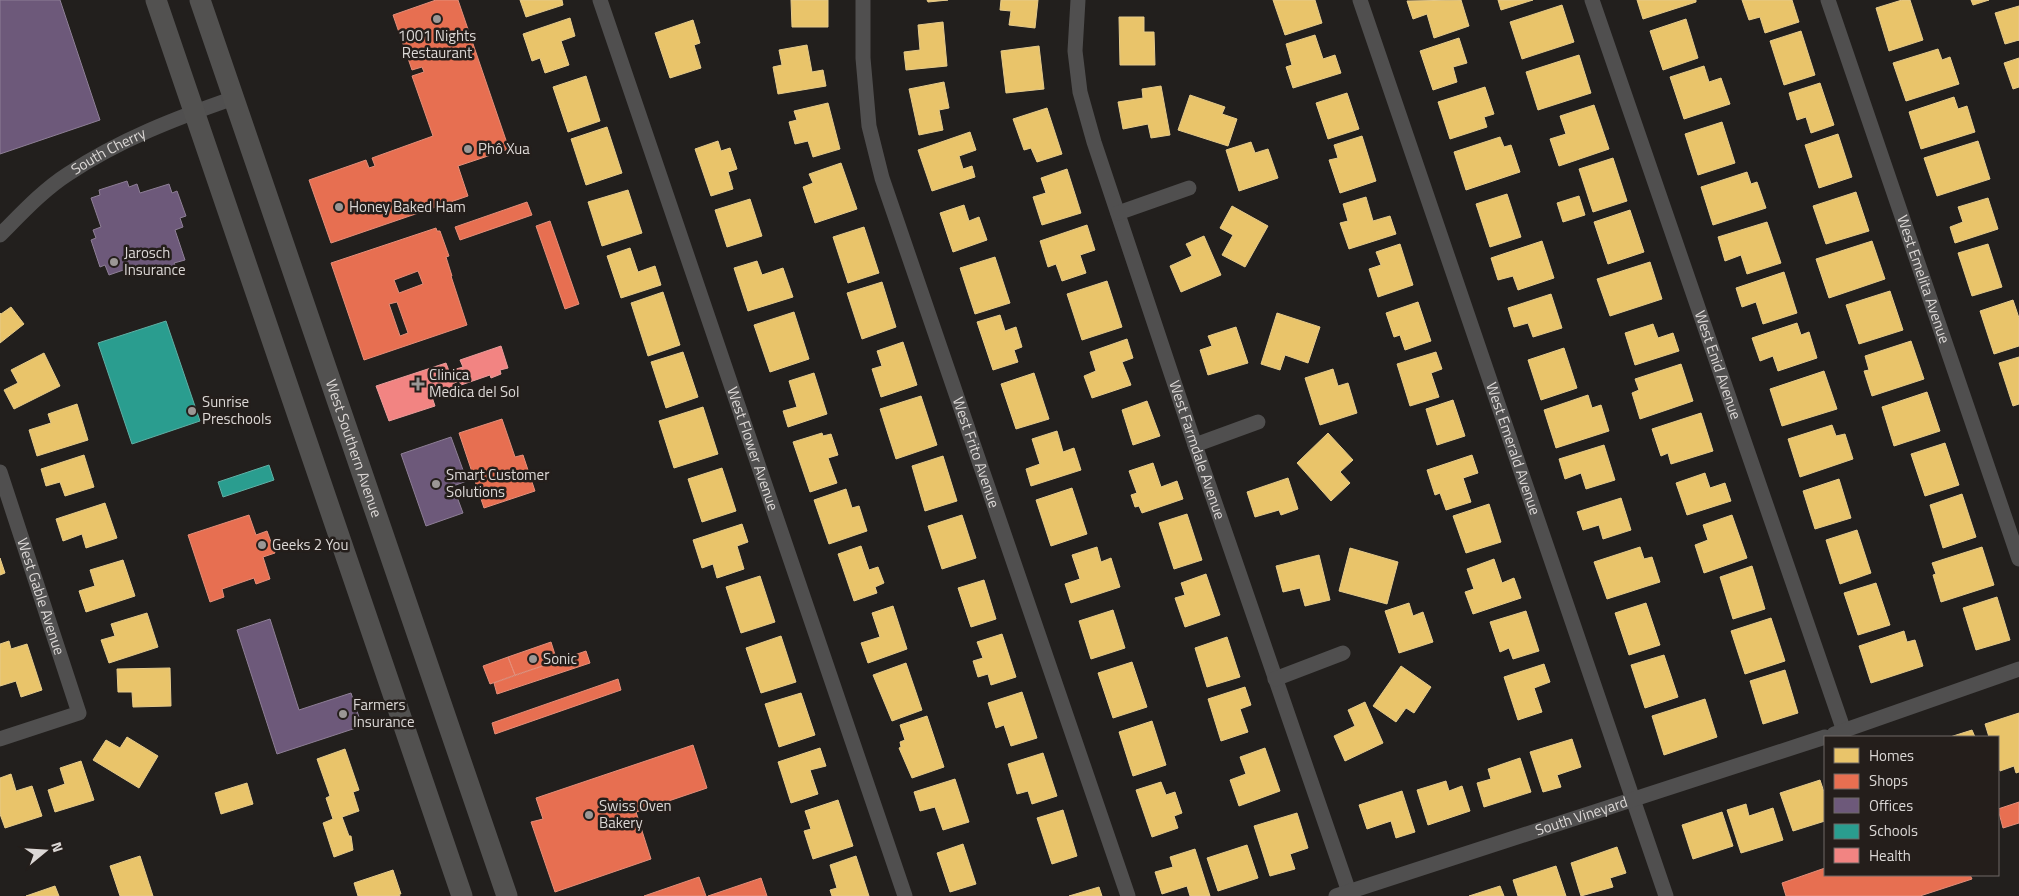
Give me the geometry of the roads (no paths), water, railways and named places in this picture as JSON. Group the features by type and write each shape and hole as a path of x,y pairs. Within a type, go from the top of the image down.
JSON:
{"main road":[{"path":"156,0 462,896"},
{"name":"West Southern Avenue","path":"200,0 506,896"}],"street":[{"name":"West Flower Avenue","path":"600,0 905,896"},
{"name":"West Frito Avenue","path":"863,0 863,58 869,126 882,178 1128,896"},
{"name":"West Farmdale Avenue","path":"1078,0 1075,51 1080,92 1094,142 1275,679 1342,894"},
{"name":"West Emerald Avenue","path":"1360,0 1666,896"},
{"name":"West Enid Avenue","path":"1592,0 1844,731"},
{"name":"West Emelita Avenue","path":"1828,0 2019,559"},
{"name":"South Cherry","path":"0,235 26,208 67,175 143,132 234,98"},
{"path":"1118,214 1189,188"},
{"path":"1195,445 1258,422"},
{"name":"West Gable Avenue","path":"0,739 79,714 1,477"},
{"path":"1275,679 1343,653"},
{"name":"South Vineyard","path":"1828,736 2019,668"},
{"name":"South Vineyard","path":"1342,894 1633,801 1824,737"}],"place":[{"name":"1001 Nights Restaurant","path":"437,19"},
{"name":"Phô Xua","path":"468,149"},
{"name":"Honey Baked Ham","path":"339,207"},
{"name":"Jarosch Insurance","path":"114,262"},
{"name":"Clinica Medica del Sol","path":"418,384"},
{"name":"Sunrise Preschools","path":"192,411"},
{"name":"Smart Customer Solutions","path":"436,484"},
{"name":"Geeks 2 You","path":"262,545"},
{"name":"Sonic","path":"533,659"},
{"name":"Farmers Insurance","path":"343,714"},
{"name":"Swiss Oven Bakery","path":"589,815"}]}
